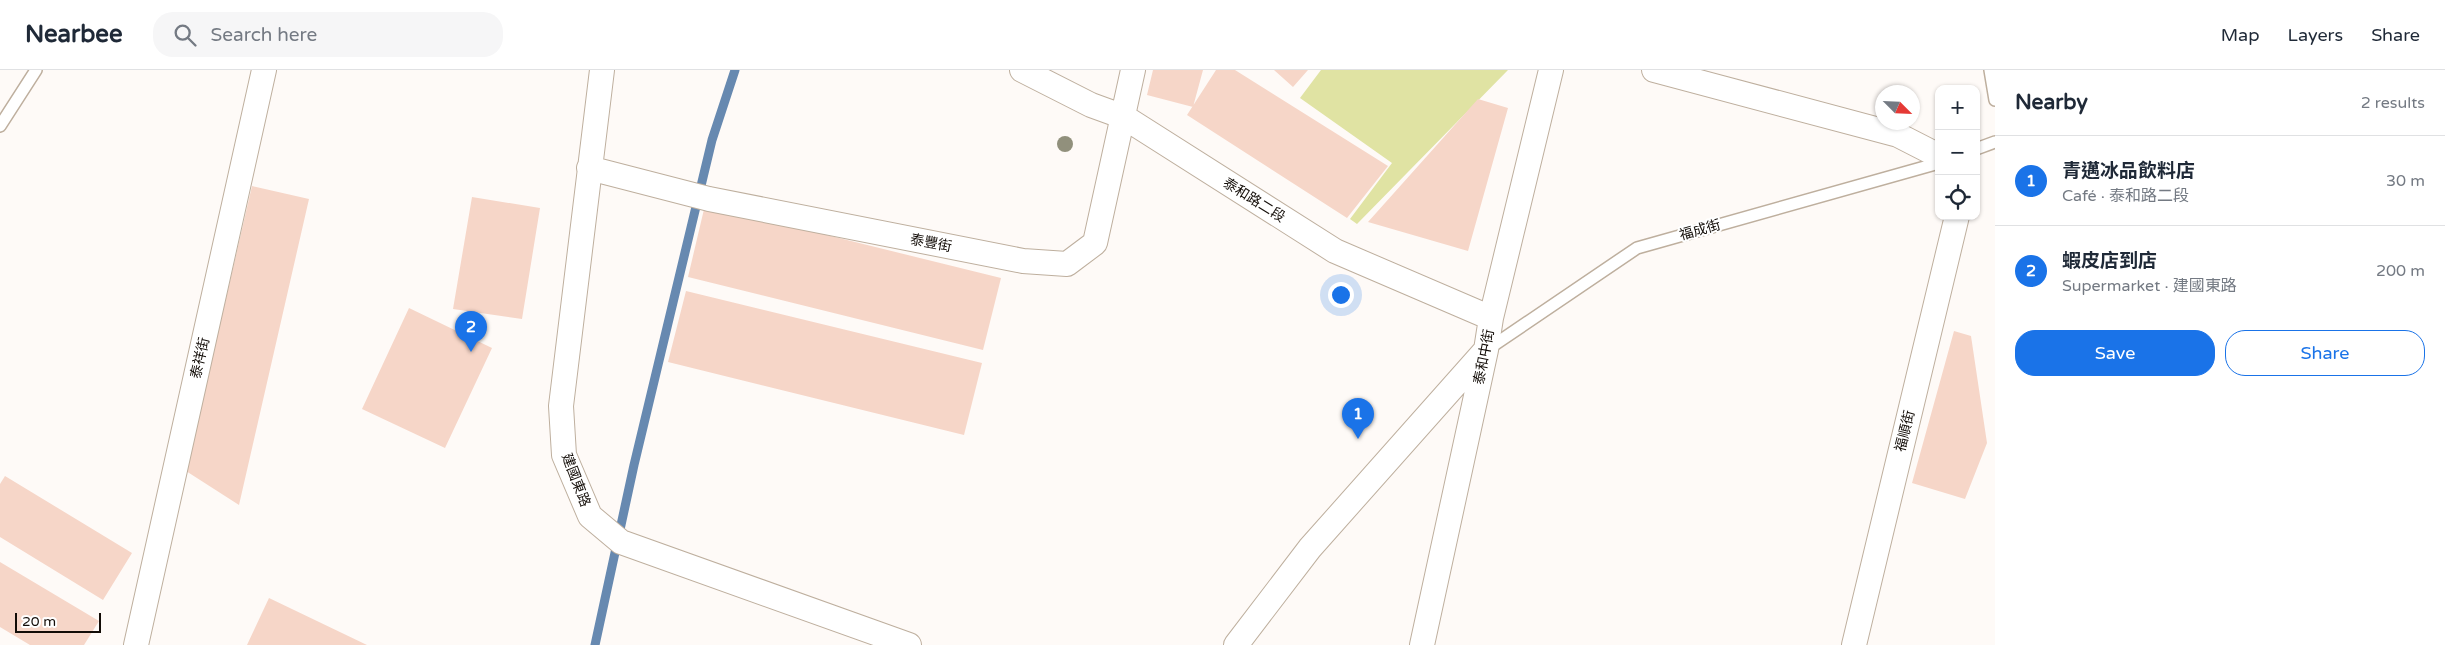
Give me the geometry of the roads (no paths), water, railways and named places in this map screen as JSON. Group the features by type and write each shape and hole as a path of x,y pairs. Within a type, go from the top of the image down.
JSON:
{"street":[{"name":"泰祥街","path":"136,645 264,70"},
{"name":"建國東路","path":"602,70 561,406 564,455 590,516 614,536 909,645"},
{"name":"泰和路二段","path":"1022,70 1091,105 1124,117 1335,251 1492,318"},
{"name":"泰豐街","path":"589,168 709,199 1023,261 1067,264 1095,243 1133,70"},
{"name":"泰和中街","path":"1422,645 1492,318 1551,70"},
{"path":"1654,70 1898,135 1935,154"},
{"name":"福順街","path":"1854,645 1956,220"},
{"path":"1236,645 1310,548 1486,350"}],"lane":[{"path":"0,126 36,70"},
{"path":"1990,70 1995,100"},
{"path":"1980,148 1995,142"},
{"name":"福成街","path":"1486,350 1637,248 1935,164"}],"waterway":[{"path":"595,645 634,465 712,140 735,70"}],"place":[{"name":"蝦皮店到店","path":"471,352"},
{"name":"青邁冰品飲料店","path":"1358,439"}]}
